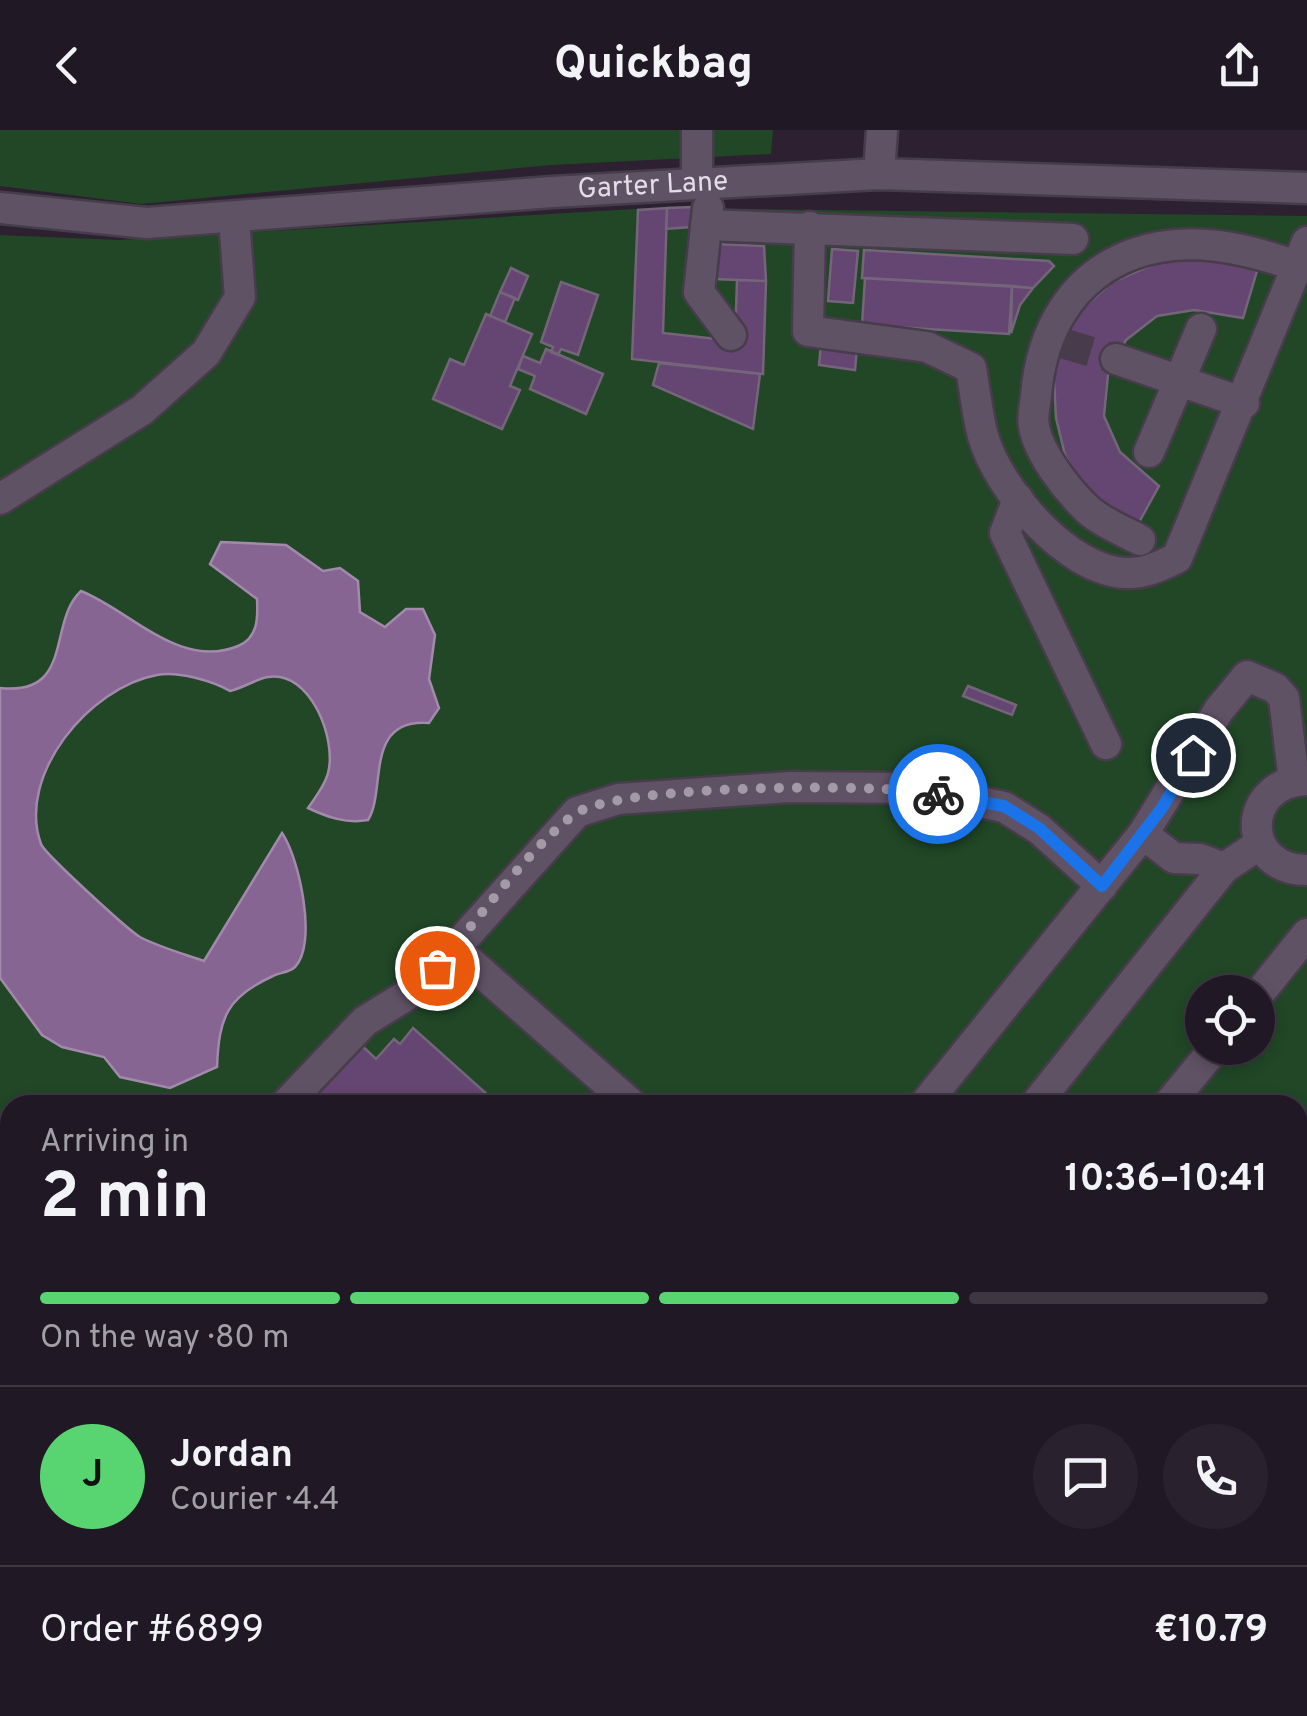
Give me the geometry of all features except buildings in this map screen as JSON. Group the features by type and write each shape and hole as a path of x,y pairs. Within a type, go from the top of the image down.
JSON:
{"street":[{"path":"697,130 706,225 700,292 731,335"},
{"path":"879,174 882,130"},
{"name":"Garter Lane","path":"0,208 147,224 702,183 879,174 1307,188"},
{"path":"0,499 142,410 206,352 240,297 234,218"},
{"path":"706,225 1073,239"},
{"path":"810,227 808,331 927,346 971,368 984,438 1036,524 1102,568 1126,574 1150,570 1177,558 1244,403 1302,254 1229,245 1162,247 1132,254 1096,273 1067,300 1034,427 1054,468 1088,511 1140,540"},
{"path":"1150,452 1201,329"},
{"path":"1116,359 1244,403"},
{"path":"1018,499 1005,533 1106,744"},
{"path":"932,1095 1143,834 1219,710 1247,676 1275,688 1284,698 1300,781 1280,785 1262,804 1257,816 1260,844 1278,864 1306,874"},
{"path":"295,1095 365,1021 420,987 577,812 618,799 790,787 911,788 1004,806 1039,828 1102,886"},
{"path":"1143,834 1174,858 1200,859 1224,868"},
{"path":"1043,1095 1224,868 1260,844"},
{"path":"1274,975 1307,934"},
{"path":"454,948 621,1095"},
{"path":"1176,1095 1201,1065"}],"green space":[{"path":"0,130 773,130 771,154 551,165 141,204 0,186"},
{"path":"651,208 1307,216 1307,1095 0,1095 0,235 119,240"}],"shaded area":[{"path":"221,542 286,545 323,571 340,568 358,581 360,612 385,627 406,609 423,609 435,635 429,679 439,708 429,723 408,725 394,732 381,759 373,807 368,820 360,821 337,819 308,808 328,773 328,743 318,710 297,684 283,678 263,678 230,691 195,678 157,675 107,697 64,738 39,790 36,817 41,844 140,937 204,961 282,833 300,880 305,921 302,956 293,969 245,992 228,1011 220,1035 217,1067 170,1088 120,1077 104,1057 62,1047 42,1035 0,978 0,688 24,687 40,681 50,669 71,604 81,591 176,644 217,651 245,642 255,627 257,599 210,564"}],"tunnel":[{"path":"1062,343 1116,359"}],"way so far":[{"path":"437,968 577,812 618,799 790,787 911,788 938,794"}],"route":[{"path":"938,794 1004,806 1039,828 1102,886 1162,808 1193,755"}]}
